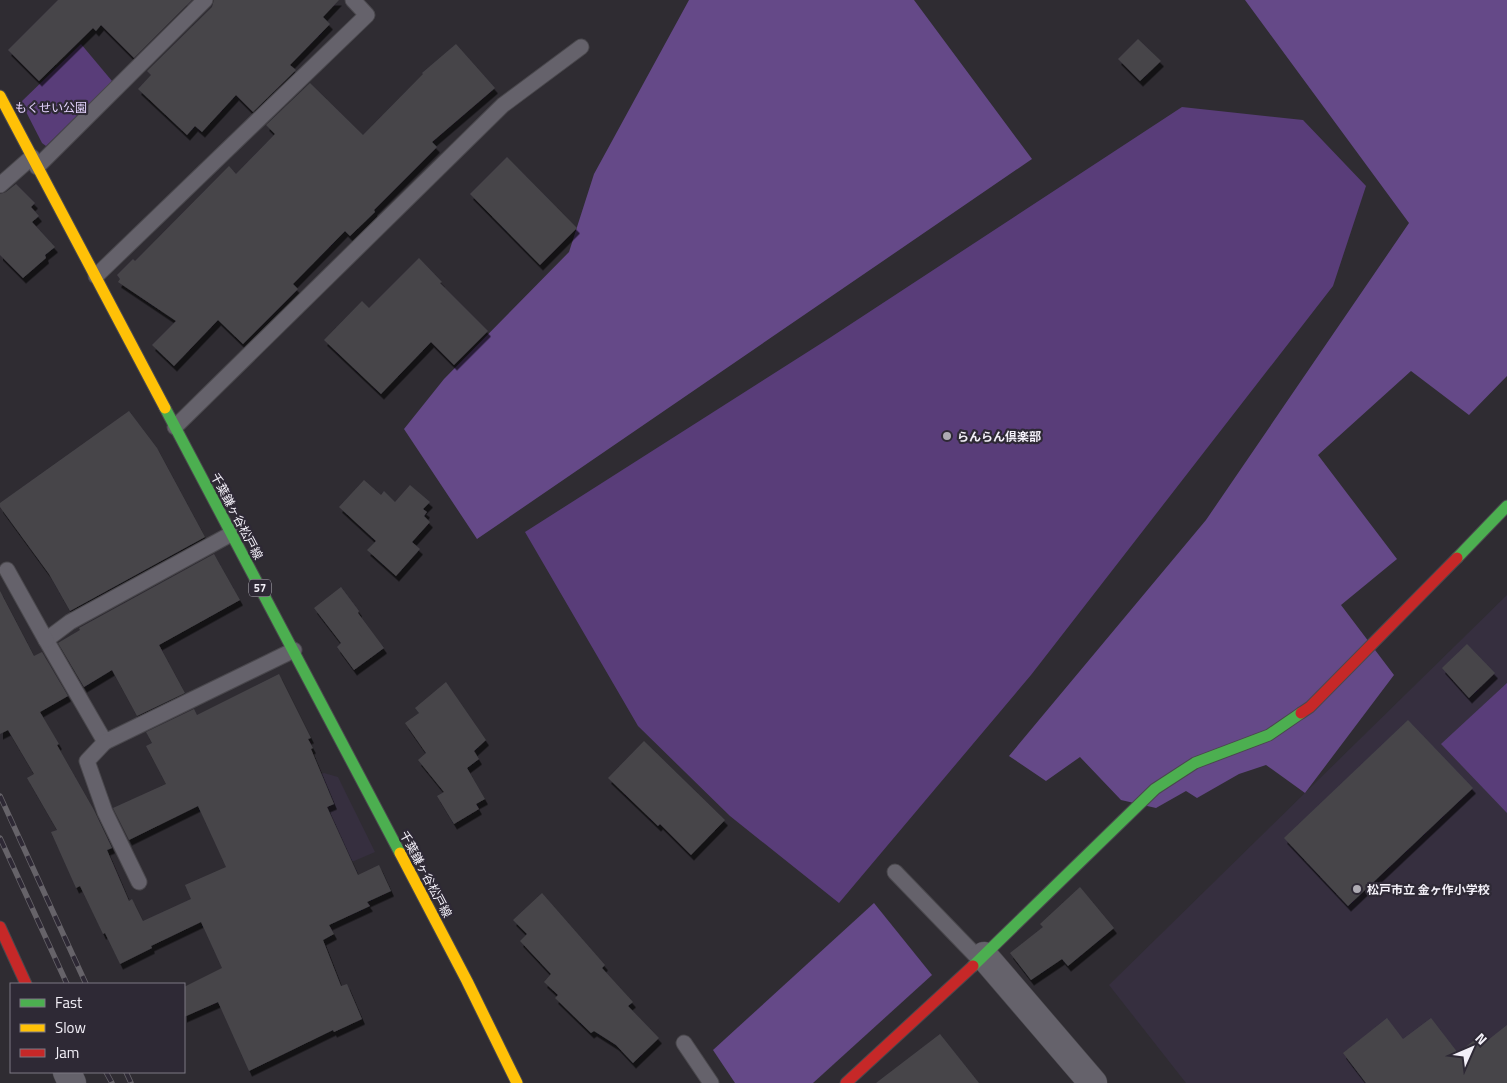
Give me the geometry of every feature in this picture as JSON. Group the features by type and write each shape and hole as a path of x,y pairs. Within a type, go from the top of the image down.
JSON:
{"main road":[{"name":"千葉鎌ヶ谷松戸線","path":"0,96 294,650 467,981 517,1083"},
{"path":"846,1083 982,958 1155,789 1195,763 1269,736 1310,707 1507,506"},
{"path":"0,927 26,983"}],"street":[{"path":"982,958 1093,1083"}],"lane":[{"path":"0,185 34,162 206,0"},
{"path":"96,276 367,15 353,0"},
{"path":"175,427 502,105 581,47"},
{"path":"46,640 70,622 231,534"},
{"path":"7,570 105,742"},
{"path":"139,882 105,812 87,761 105,742 294,650"},
{"path":"895,872 982,958"},
{"path":"684,1043 711,1083"}],"shaded area":[{"path":"689,0 914,0 1032,159 477,539 404,429 444,379 569,252 594,174"},
{"path":"1245,0 1507,0 1507,376 1469,415 1411,371 1318,455 1397,559 1341,605 1394,675 1305,793 1266,765 1239,774 1197,798 1186,791 1156,808 1121,800 1080,757 1046,781 1009,756 1206,520 1409,223"},
{"name":"松戸市立 金ヶ作小学校","path":"1507,595 1507,1083 1186,1083 1109,985"},
{"path":"324,773 338,777 375,852 250,906 252,805"},
{"path":"874,903 932,975 813,1083 735,1083 713,1050"}],"green space":[{"name":"もくせい公園","path":"81,44 112,81 46,146 42,143 21,102"},
{"name":"らんらん倶楽部","path":"1182,107 1303,120 1366,186 1333,286 1031,675 839,903 730,816 638,726 525,532 828,339"},
{"path":"1507,683 1507,813 1441,744"}],"building":[{"path":"58,0 192,0 134,58 101,25 96,31 93,28 39,81 8,50"},
{"path":"214,0 339,0 323,17 330,24 290,65 296,70 253,112 236,95 202,132 195,126 187,135 138,89 151,75 147,71 212,7"},
{"path":"1138,39 1161,61 1140,81 1118,59"},
{"path":"456,44 495,88 432,142 437,147 350,236 345,231 293,284 298,289 243,344 218,320 174,366 152,345 176,321 118,282 120,279 117,275 133,259 135,261 229,166 236,174 275,134 266,125 310,83 363,135 422,73"},
{"path":"507,157 577,228 540,265 470,194"},
{"path":"16,184 35,203 31,207 39,216 32,222 55,247 45,255 46,258 23,278 0,255 0,194"},
{"path":"419,258 442,282 440,283 488,331 454,365 431,342 381,394 324,340 362,301 369,308"},
{"path":"129,411 157,448 205,537 70,611 49,574 0,507 0,503"},
{"path":"364,480 381,495 384,491 395,502 410,485 430,502 423,509 427,512 424,516 430,522 412,542 420,549 396,576 367,550 376,541 339,507"},
{"path":"214,554 240,600 159,645 185,693 137,716 112,670 84,687 58,643 80,630 79,628"},
{"path":"341,587 384,648 354,670 337,647 341,643 314,608"},
{"path":"0,591 34,656 42,652 68,696 40,712 94,810 112,848 107,850 129,901 132,899 143,921 191,899 185,885 226,867 198,806 129,840 113,808 166,784 146,746 152,743 146,732 194,709 197,715 279,674 311,738 308,739 313,748 311,749 334,804 327,807 358,875 379,865 391,891 367,902 370,906 329,925 334,934 323,940 341,986 347,984 362,1019 334,1032 333,1030 249,1071 218,1002 185,1017 185,986 222,968 201,922 151,946 152,948 120,964 80,886 76,888 51,832 57,830 27,778 34,774 8,730 0,734"},
{"path":"1467,644 1495,673 1469,698 1442,668"},
{"path":"446,682 486,740 474,751 479,759 467,768 485,799 476,804 479,809 454,824 437,796 444,792 418,760 426,753 405,723 419,713 415,708"},
{"path":"1408,720 1473,788 1348,906 1284,838"},
{"path":"644,741 725,820 691,855 660,824 658,826 608,778"},
{"path":"1080,887 1114,928 1068,966 1062,959 1031,980 1010,953 1043,927 1040,924"},
{"path":"542,893 605,965 602,968 633,1002 628,1006 659,1038 633,1063 616,1045 594,1031 591,1033 555,998 558,995 544,982 551,974 520,941 527,934 513,920"},
{"path":"1387,1018 1403,1039 1431,1018 1458,1053 1482,1034 1488,1040 1507,1025 1507,1083 1366,1083 1343,1053"},
{"path":"940,1034 979,1083 876,1083"}],"railway":[{"path":"0,796 86,983"},
{"path":"0,838 67,983"},
{"path":"107,1073 112,1083"},
{"path":"126,1073 131,1083"}],"traffic: fast":[{"path":"165,408 400,853"},
{"path":"1457,558 1507,506"},
{"path":"973,966 1155,789 1195,763 1269,735 1301,713"}],"traffic: slow":[{"path":"0,96 165,408"},
{"path":"400,853 467,981 517,1083"}],"traffic: jam":[{"path":"1301,713 1310,707 1457,558"},
{"path":"0,927 26,983"},
{"path":"846,1083 973,966"}],"place":[{"name":"らんらん倶楽部","path":"947,436"},
{"name":"松戸市立 金ヶ作小学校","path":"1357,889"}]}
